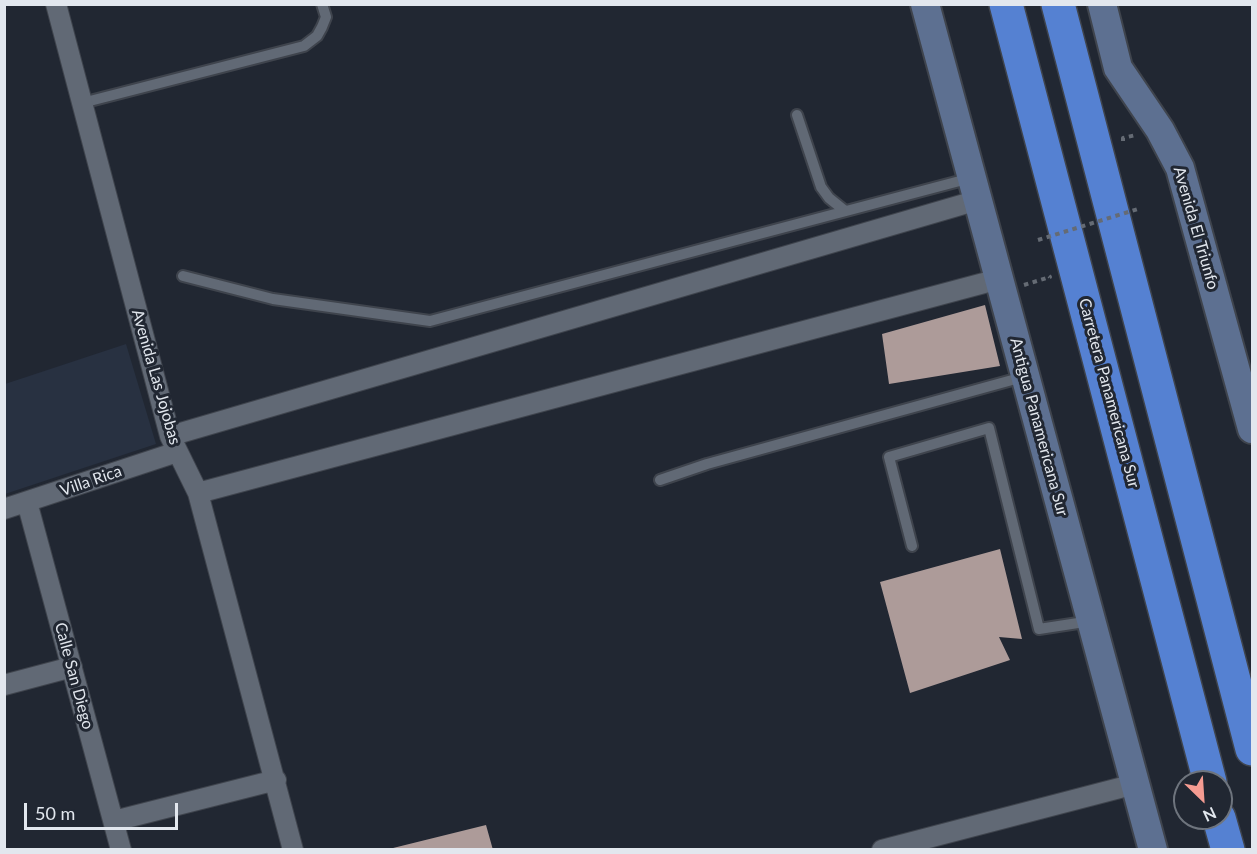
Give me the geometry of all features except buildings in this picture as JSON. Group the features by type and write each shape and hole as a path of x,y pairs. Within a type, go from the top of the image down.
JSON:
{"highway":[{"name":"Carretera Panamericana Sur","path":"1006,4 1207,770"},
{"path":"1058,4 1252,749"},
{"path":"1223,830 1228,849"}],"main road":[{"name":"Antigua Panamericana Sur","path":"925,4 1152,849"},
{"name":"Avenida El Triunfo","path":"1102,4 1118,68 1160,130 1180,168 1252,429"}],"street":[{"name":"Avenida Las Jojobas","path":"56,4 174,444 198,493 294,849"},
{"name":"Villa Rica","path":"4,509 174,444 975,189"},
{"path":"198,493 999,279"},
{"name":"Calle San Diego","path":"27,502 121,849"},
{"path":"4,685 72,668"},
{"path":"114,821 276,780"},
{"path":"882,849 1135,784"}],"lane":[{"path":"82,103 304,46 316,36 322,27 326,17 322,4"},
{"path":"797,115 821,187 829,198 845,211"},
{"path":"183,276 273,299 430,321 845,211 975,189"},
{"path":"660,480 707,464 1025,376"},
{"path":"912,546 889,457 989,428 1039,628 1091,621"}],"path":[{"path":"1038,240 1138,209"}],"shaded area":[{"path":"126,344 156,444 5,494 5,384"}]}
